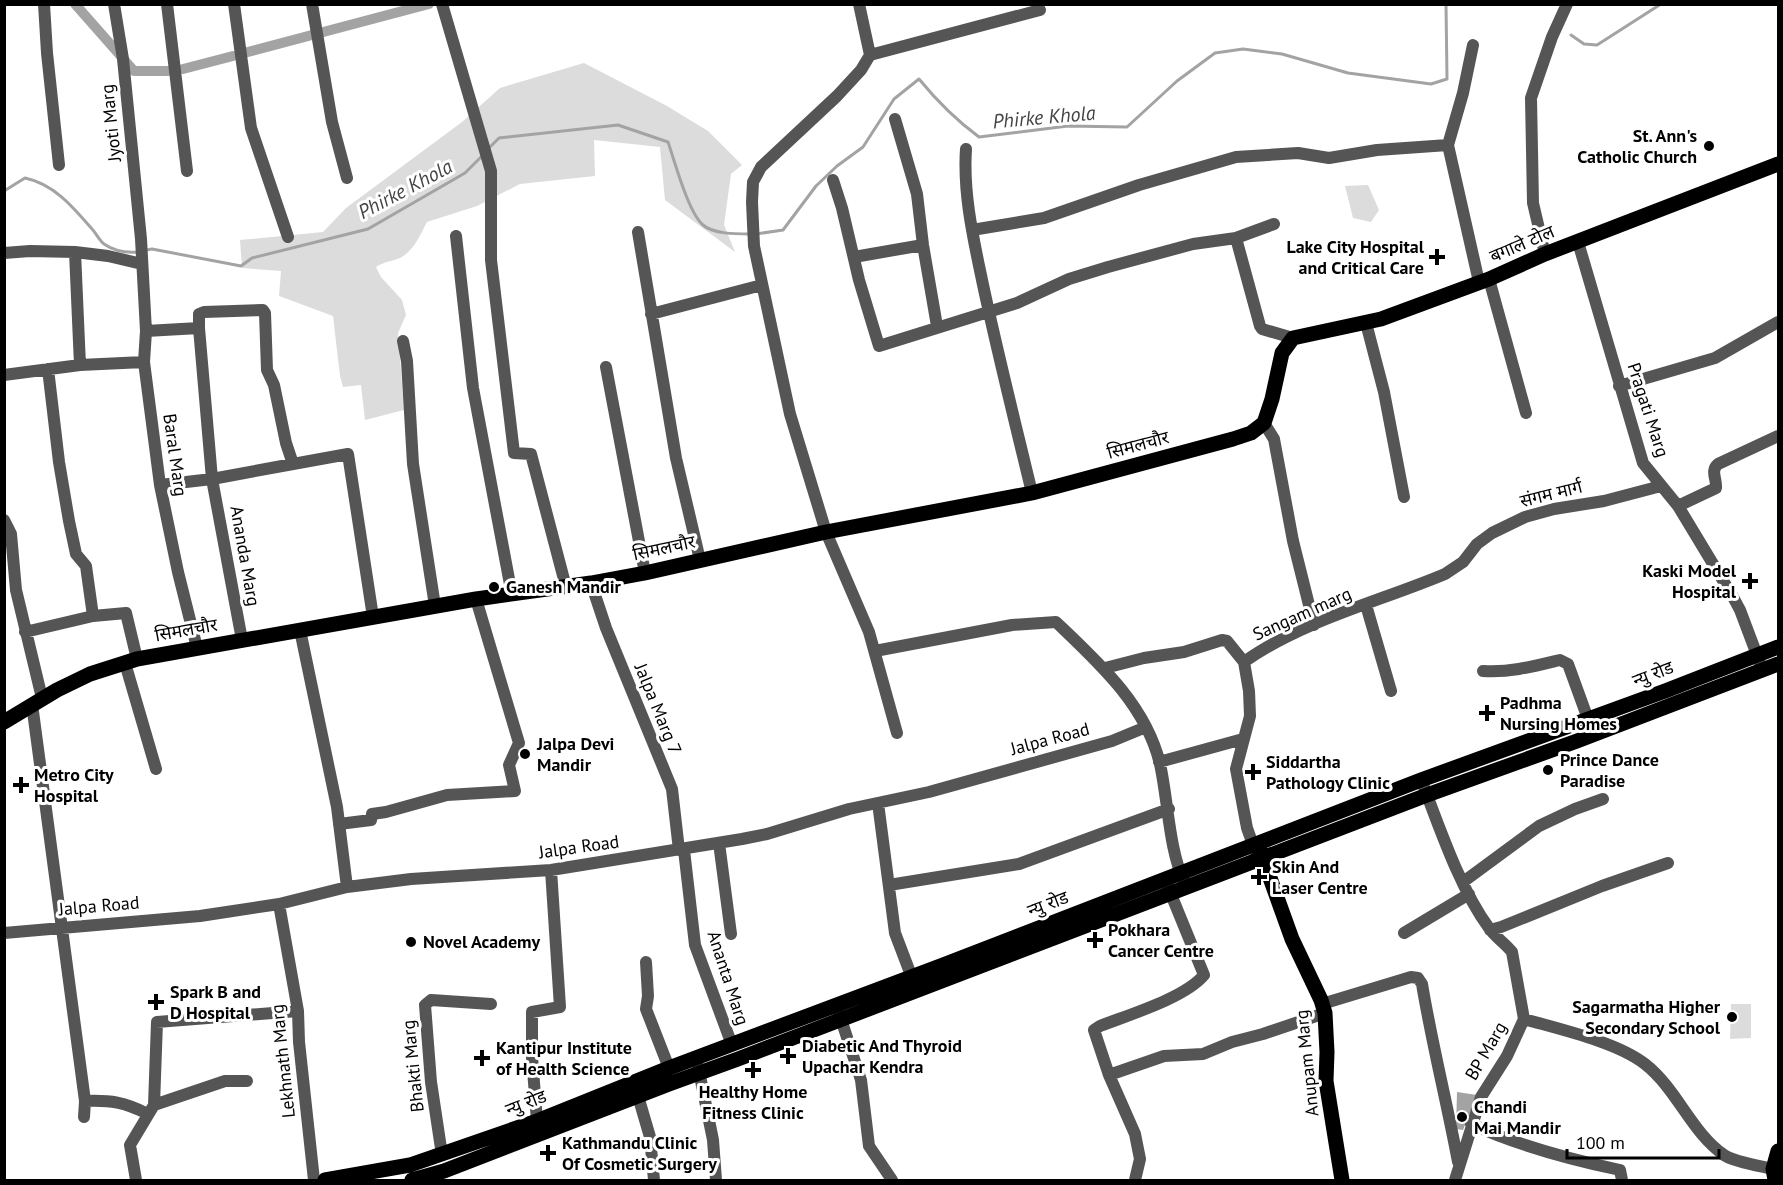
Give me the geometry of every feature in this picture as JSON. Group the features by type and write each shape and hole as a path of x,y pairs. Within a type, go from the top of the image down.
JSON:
{"main road":[{"name":"बगाले टोल","path":"1293,338 1366,323 1484,280 1545,254 1779,164"},
{"path":"1264,423 1282,353 1293,338"},
{"name":"सिमलचौर","path":"4,722 37,701 90,674 131,661 435,606 645,573 826,532 1032,493 1233,440 1251,433 1264,423"},
{"name":"न्यु रोड","path":"412,1180 444,1171 638,1096 698,1066 732,1045 837,1005 914,983 1184,881 1424,788 1588,719 1779,647"},
{"name":"न्यु रोड","path":"1424,788 1577,741 1779,664"},
{"name":"Anupam Marg","path":"1258,852 1292,939 1323,1009 1327,1052 1326,1081 1338,1176"},
{"name":"न्यु रोड","path":"325,1180 410,1165 442,1155 537,1121 669,1068 698,1066 842,1020 914,983"},
{"path":"1774,1175 1779,1150"}],"street":[{"path":"44,4 59,165"},
{"name":"Jyoti Marg","path":"114,4 123,59 142,264"},
{"path":"166,4 188,171"},
{"path":"234,4 250,128 288,237"},
{"path":"312,4 332,122 347,178"},
{"path":"442,4 491,171 491,260 514,453 531,454 566,587"},
{"path":"859,4 870,55 861,70 837,96 780,148 757,174 753,182 752,202 754,246 790,414 826,532 875,651 897,733"},
{"path":"1545,254 1533,203 1531,98 1552,37 1568,4"},
{"path":"870,55 1040,10"},
{"path":"1473,45 1463,93 1448,145 1484,280 1526,413"},
{"path":"895,118 917,194 923,245 938,326"},
{"path":"972,230 1044,218 1139,185 1236,157 1298,153 1329,158 1377,150 1448,145"},
{"path":"966,149 964,175 972,230 1032,493"},
{"path":"833,180 879,346 1017,303 1069,279 1193,244 1236,238 1274,224"},
{"path":"638,232 676,458 700,560"},
{"path":"456,236 473,388 513,595"},
{"path":"1236,238 1260,326 1262,329 1293,338"},
{"name":"Pragati Marg","path":"1578,242 1643,463 1678,506 1737,603 1762,671"},
{"path":"854,257 923,245"},
{"path":"75,252 80,365"},
{"path":"4,253 75,252 108,256 142,264"},
{"name":"Baral Marg","path":"142,264 146,331 144,362 160,485 197,648"},
{"path":"651,314 762,285"},
{"path":"146,331 199,328 199,314 204,312 262,310 266,313 267,370 274,385 286,443 293,464"},
{"path":"1619,386 1715,357 1779,322"},
{"path":"1366,323 1386,404 1404,497"},
{"name":"Ananda Marg","path":"199,328 213,479 242,640"},
{"path":"403,341 407,362 413,464 435,606"},
{"path":"4,375 80,365 144,362"},
{"path":"606,367 645,573"},
{"path":"48,369 59,462 76,554 86,566 93,616"},
{"path":"1264,423 1274,439 1293,541 1314,625"},
{"path":"1678,506 1716,488 1713,473 1718,464 1779,436"},
{"path":"160,485 213,479 348,454 374,617"},
{"name":"संगम मार्ग","path":"1463,562 1477,544 1492,533 1525,517 1554,509 1604,501 1661,486"},
{"path":"4,520 11,534 16,590 37,701 62,927 85,1101 84,1117"},
{"name":"Sangam marg","path":"1258,852 1247,828 1236,769 1250,716 1244,662 1258,652 1314,625 1445,574 1463,562"},
{"name":"Jalpa Marg 7","path":"591,583 606,628 672,789 681,850"},
{"path":"339,824 371,820 372,814 447,795 515,791 509,765 519,743 476,599"},
{"path":"1366,605 1391,691"},
{"path":"25,632 93,616 126,613 131,661 156,769"},
{"path":"875,651 1012,625 1056,622 1105,668 1142,719 1159,762 1175,852 1184,881"},
{"path":"300,630 337,807 347,887"},
{"path":"1105,668 1144,658 1184,652 1222,640 1227,641 1244,662"},
{"path":"1483,671 1498,672 1565,661 1588,719"},
{"name":"Jalpa Road","path":"4,933 200,915 279,904 347,887 411,879 551,870 681,850 767,834 849,809 929,792 1112,741 1146,728"},
{"path":"1159,762 1243,739"},
{"name":"BP Marg","path":"1424,788 1466,888 1490,930 1512,952 1524,1019 1507,1056 1481,1096 1455,1180"},
{"path":"1404,933 1466,888 1539,826 1603,799"},
{"path":"878,803 895,933 914,983"},
{"path":"890,885 1019,864 1169,809"},
{"path":"718,843 731,934"},
{"name":"Ananta Marg","path":"681,850 695,945 732,1045"},
{"path":"1490,930 1668,863"},
{"path":"537,1121 532,1057 532,1012 560,1007 551,870"},
{"path":"1135,1180 1140,1159 1135,1134 1109,1075 1094,1030 1170,998 1199,981 1204,975 1168,887"},
{"name":"Lekhnath Marg","path":"279,904 298,1011 300,1054 314,1180"},
{"path":"646,962 648,996 646,1009 669,1068"},
{"path":"1109,1075 1164,1056 1203,1054 1232,1042 1263,1034 1411,977 1418,978 1422,984 1433,1049 1448,1107 1459,1165"},
{"name":"Bhakti Marg","path":"442,1155 431,1082 425,1005 431,1000 491,1004"},
{"path":"837,1005 861,1080 868,1146 892,1180"},
{"path":"136,1180 130,1145 151,1109 158,1022 298,1011"},
{"path":"1524,1019 1587,1037 1642,1062 1656,1073 1703,1134 1725,1156 1774,1175"},
{"path":"698,1066 713,1140 716,1180"},
{"path":"85,1101 112,1100 151,1109 225,1081 246,1081"},
{"path":"638,1096 650,1137 654,1180"},
{"path":"1471,1124 1503,1138 1564,1158 1620,1170 1622,1180"},
{"path":"410,1165 412,1180"}],"shaded area":[{"path":"584,63 667,106 708,131 742,165 731,174 724,225 735,252 665,200 660,147 594,140 595,176 520,184 477,206 427,222 416,242 405,255 376,267 381,277 402,300 406,315 398,333 404,410 365,420 361,385 343,387 333,316 279,296 281,271 242,268 240,240 323,232 346,208 462,122 500,88"},
{"path":"1368,185 1379,210 1371,222 1353,218 1345,186"},
{"path":"1731,1004 1751,1004 1751,1038 1730,1039"},
{"name":"Chandi Mai Mandir","path":"1457,1092 1477,1095 1463,1130 1456,1129"}],"waterway":[{"path":"75,4 134,71 168,71"},
{"path":"244,53 429,4"},
{"name":"Phirke Khola","path":"756,234 783,230 816,186 837,166 863,147 894,99 919,79 947,110 979,137 1068,126 1127,127 1177,81 1215,53 1243,49 1282,54 1348,73 1431,84 1447,79 1446,4"},
{"name":"Phirke Khola","path":"1571,35 1584,44 1597,45 1661,4"},
{"path":"183,69 233,56"},
{"name":"Phirke Khola","path":"488,149 499,138 618,125 668,142 687,198 697,219 703,225 719,232 749,234"},
{"name":"Phirke Khola","path":"146,250 152,249 241,266 252,258 368,229 465,173 482,156"},
{"name":"Phirke Khola","path":"4,191 25,178 45,185 78,213 104,244 121,251 139,252"}],"place":[{"name":"St. Ann's Catholic Church","path":"1709,146"},
{"name":"Lake City Hospital and Critical Care","path":"1437,257"},
{"name":"Kaski Model Hospital","path":"1750,581"},
{"name":"Ganesh Mandir","path":"494,587"},
{"name":"Padhma Nursing Homes","path":"1487,713"},
{"name":"Jalpa Devi Mandir","path":"525,754"},
{"name":"Prince Dance Paradise","path":"1548,770"},
{"name":"Siddartha Pathology Clinic","path":"1253,772"},
{"name":"Metro City Hospital","path":"21,785"},
{"name":"Skin And Laser Centre","path":"1259,877"},
{"name":"Pokhara Cancer Centre","path":"1095,940"},
{"name":"Novel Academy","path":"411,942"},
{"name":"Spark B and D Hospital","path":"156,1002"},
{"name":"Sagarmatha Higher Secondary School","path":"1732,1017"},
{"name":"Diabetic And Thyroid Upachar Kendra","path":"788,1056"},
{"name":"Kantipur Institute of Health Science","path":"482,1058"},
{"name":"Healthy Home Fitness Clinic","path":"753,1070"},
{"name":"Chandi Mai Mandir","path":"1462,1117"},
{"name":"Kathmandu Clinic Of Cosmetic Surgery","path":"548,1153"}]}
